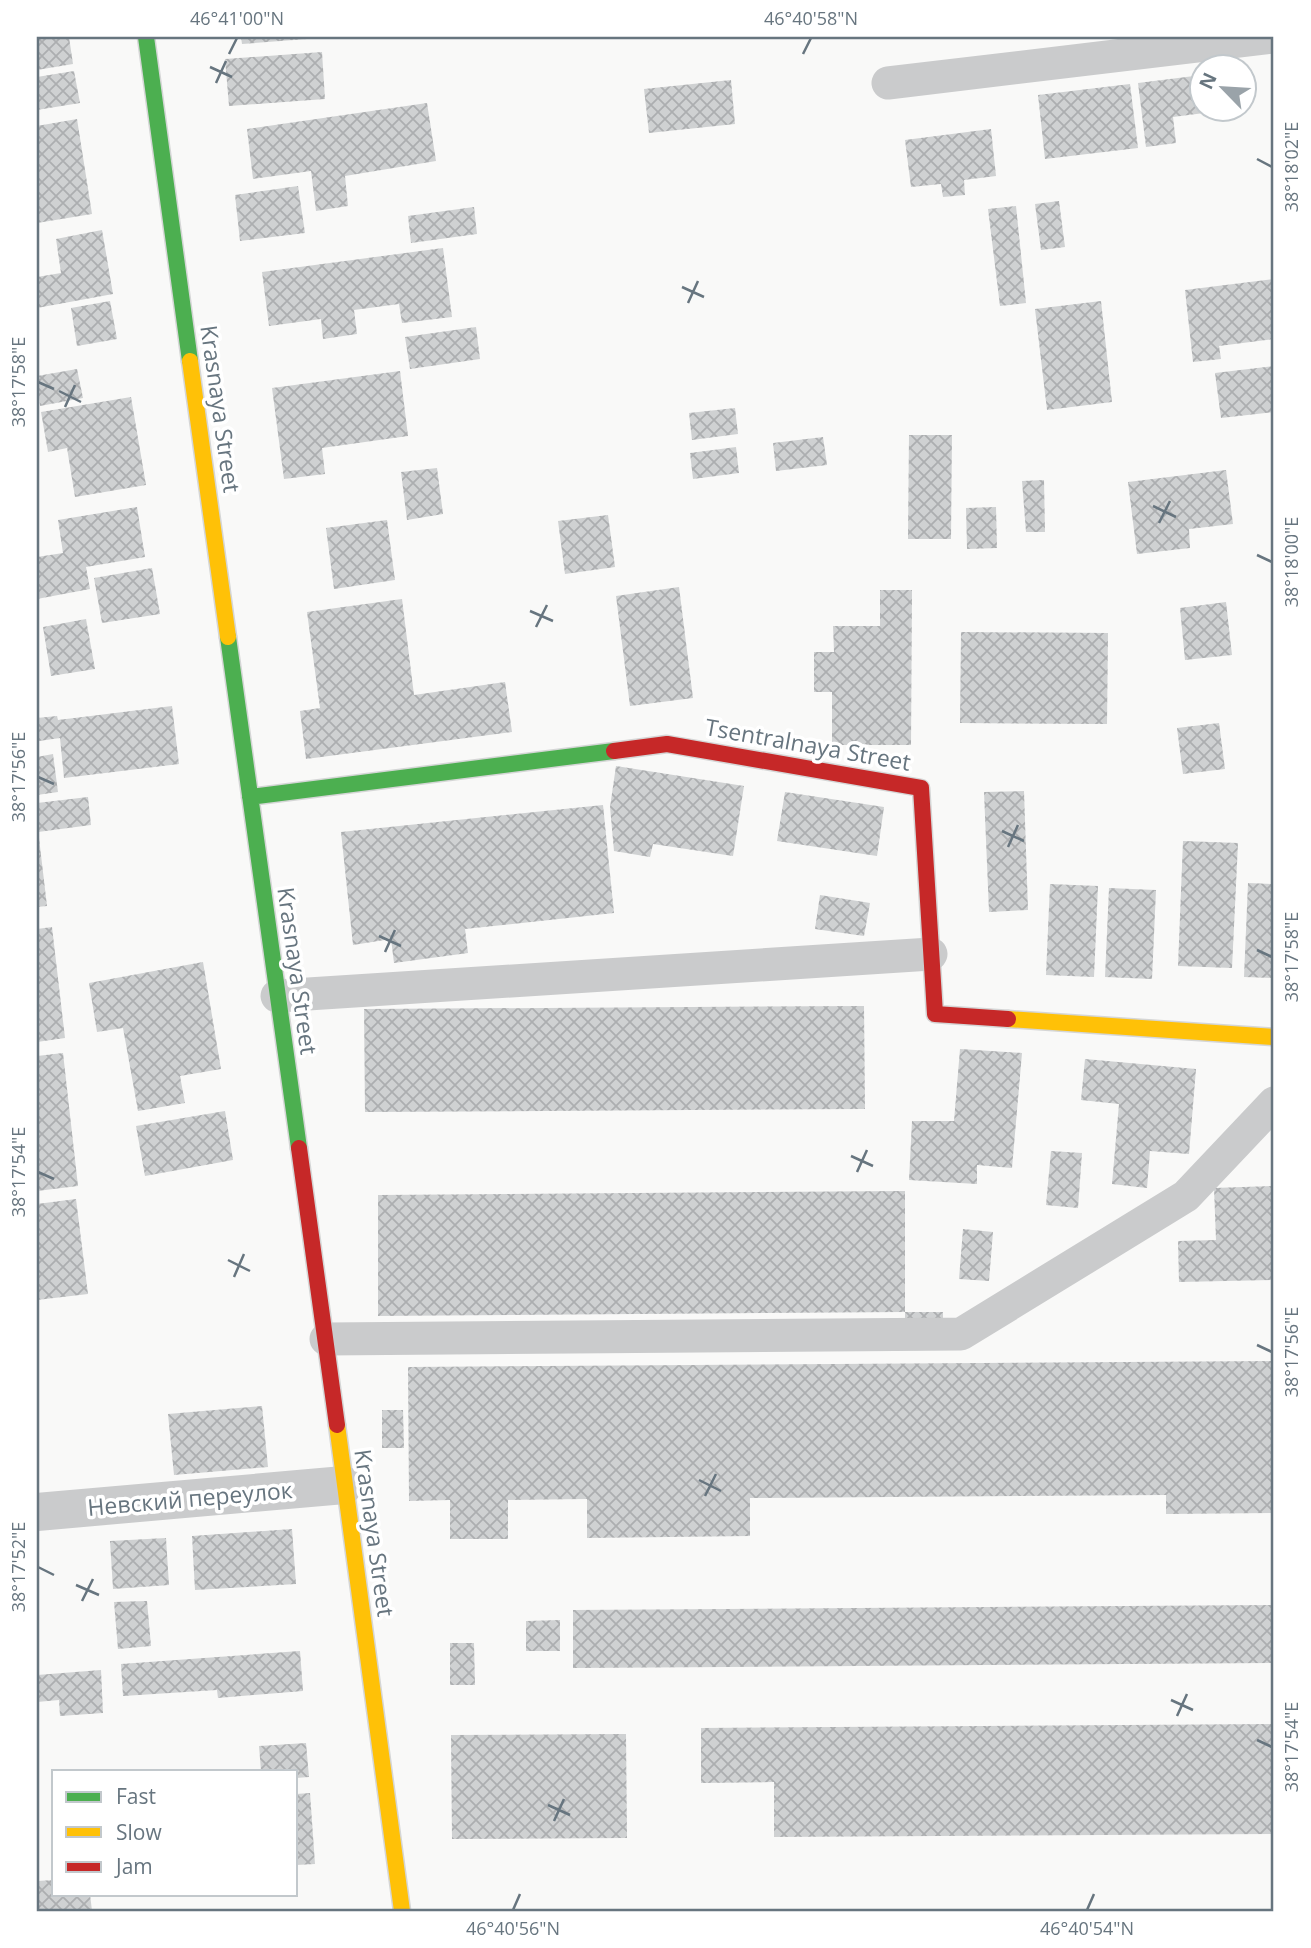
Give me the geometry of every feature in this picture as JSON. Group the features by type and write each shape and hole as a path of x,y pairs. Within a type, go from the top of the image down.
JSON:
{"street":[{"name":"Krasnaya Street","path":"146,37 326,1339 402,1911"},
{"name":"Tsentralnaya Street","path":"250,797 667,744 921,788 935,1014 1274,1037"},
{"name":"Невский переулок","path":"37,1512 344,1485"}],"lane":[{"path":"888,83 1274,37"},
{"path":"277,996 931,954"},
{"path":"326,1339 961,1334 1186,1196 1274,1103"}],"building":[{"path":"37,37 69,37 73,64 37,70"},
{"path":"241,37 307,37 307,39 242,44"},
{"path":"322,52 325,99 229,106 225,59"},
{"path":"74,71 80,103 37,110 37,77"},
{"path":"1188,77 1188,115 1173,117 1176,143 1146,147 1138,83"},
{"path":"731,80 735,124 649,133 644,89"},
{"path":"1130,84 1138,148 1045,159 1038,95"},
{"path":"427,103 436,161 345,176 348,206 316,211 311,171 253,179 247,129"},
{"path":"77,119 92,214 37,223 37,126"},
{"path":"991,129 996,176 964,180 965,195 943,197 941,184 911,187 905,140"},
{"path":"298,186 305,233 240,241 235,195"},
{"path":"1059,201 1065,247 1041,250 1035,204"},
{"path":"1016,206 1026,303 1000,306 988,209"},
{"path":"474,207 477,234 411,243 408,216"},
{"path":"102,230 113,294 37,308 37,277 61,273 56,239"},
{"path":"443,248 452,317 402,323 399,304 354,310 357,334 323,339 321,319 269,326 262,272"},
{"path":"1274,279 1274,339 1219,346 1221,359 1193,362 1185,290"},
{"path":"110,301 117,339 77,346 71,308"},
{"path":"1101,301 1112,402 1047,410 1035,309"},
{"path":"476,327 480,359 410,369 405,337"},
{"path":"1274,366 1274,412 1221,418 1215,373"},
{"path":"77,369 83,398 40,406 37,376"},
{"path":"400,371 408,436 322,448 325,474 284,479 272,388"},
{"path":"131,397 146,485 75,497 67,448 48,452 41,412"},
{"path":"735,408 738,434 692,440 689,413"},
{"path":"909,435 952,435 951,539 908,539"},
{"path":"823,437 827,465 776,471 773,443"},
{"path":"736,447 739,473 693,479 690,453"},
{"path":"437,468 443,514 407,520 401,472"},
{"path":"1226,470 1233,524 1189,529 1190,548 1137,554 1128,482"},
{"path":"1044,480 1045,532 1026,532 1022,481"},
{"path":"137,507 145,557 86,567 90,589 37,599 37,557 63,553 58,520"},
{"path":"996,507 997,548 967,549 966,508"},
{"path":"608,515 615,567 565,574 558,521"},
{"path":"387,520 395,580 334,589 326,528"},
{"path":"152,568 160,614 102,623 94,578"},
{"path":"679,587 693,698 630,706 616,596"},
{"path":"880,590 912,590 911,745 832,745 832,692 814,692 814,652 834,652 833,626 880,626"},
{"path":"402,599 414,695 505,682 512,732 306,759 300,711 320,708 307,612"},
{"path":"1226,602 1232,655 1185,660 1180,608"},
{"path":"86,619 95,669 51,676 43,627"},
{"path":"961,632 1108,633 1107,724 960,723"},
{"path":"172,706 179,764 64,778 60,738 39,741 37,718 57,716 58,720"},
{"path":"1219,723 1225,769 1183,774 1177,728"},
{"path":"53,754 58,792 37,795 37,757"},
{"path":"616,766 744,786 733,856 653,844 650,857 614,851 610,807"},
{"path":"1024,791 1028,910 989,912 984,792"},
{"path":"785,792 884,807 877,856 777,841"},
{"path":"88,797 91,825 38,832 37,803"},
{"path":"603,805 614,913 465,929 468,953 394,963 391,939 353,945 341,832"},
{"path":"37,838 47,906 37,907"},
{"path":"1183,841 1238,843 1232,968 1178,966"},
{"path":"1248,883 1274,884 1274,978 1244,977"},
{"path":"1050,884 1098,886 1094,977 1046,975"},
{"path":"1109,888 1156,890 1152,979 1105,977"},
{"path":"820,895 870,903 864,936 815,929"},
{"path":"52,927 65,1038 37,1042 37,929"},
{"path":"203,962 221,1069 180,1076 185,1103 138,1111 123,1028 97,1032 89,983"},
{"path":"864,1006 865,1109 365,1112 364,1009"},
{"path":"960,1049 1022,1053 1012,1168 977,1165 977,1184 909,1180 912,1121 954,1121"},
{"path":"63,1053 78,1186 37,1191 37,1056"},
{"path":"1085,1059 1196,1069 1189,1154 1150,1151 1147,1188 1112,1184 1119,1104 1081,1100"},
{"path":"225,1111 233,1160 145,1176 136,1126"},
{"path":"1051,1151 1082,1153 1078,1208 1046,1205"},
{"path":"1274,1186 1274,1280 1179,1282 1178,1241 1216,1240 1214,1188"},
{"path":"905,1191 905,1312 378,1316 378,1195"},
{"path":"76,1199 88,1294 37,1300 37,1204"},
{"path":"963,1229 993,1232 989,1281 959,1279"},
{"path":"905,1312 943,1312 943,1328 905,1328"},
{"path":"1274,1361 1274,1513 1166,1514 1166,1495 750,1498 750,1536 587,1538 587,1499 508,1500 508,1539 450,1539 450,1500 409,1501 408,1367"},
{"path":"262,1406 268,1467 174,1475 168,1414"},
{"path":"382,1410 403,1410 404,1448 382,1448"},
{"path":"292,1529 296,1584 195,1590 192,1536"},
{"path":"166,1538 169,1585 113,1589 110,1541"},
{"path":"147,1601 151,1646 118,1649 114,1602"},
{"path":"1274,1605 1274,1663 573,1668 573,1610"},
{"path":"560,1620 560,1651 526,1651 526,1621"},
{"path":"450,1643 474,1643 475,1685 450,1685"},
{"path":"300,1651 303,1691 218,1698 217,1690 123,1696 121,1664"},
{"path":"101,1670 103,1713 60,1716 59,1700 37,1702 37,1675"},
{"path":"1274,1724 1274,1834 774,1837 774,1782 701,1783 701,1728"},
{"path":"626,1734 627,1838 452,1839 451,1735"},
{"path":"306,1743 309,1777 298,1778 298,1770 261,1770 259,1746"},
{"path":"310,1793 315,1864 298,1865 298,1794"},
{"path":"52,1880 52,1896 90,1896 92,1911 37,1911 37,1881"}],"traffic: fast":[{"path":"146,37 190,361"},
{"path":"228,637 299,1148"},
{"path":"250,797 614,751"}],"traffic: slow":[{"path":"190,361 228,637"},
{"path":"1008,1019 1274,1037"},
{"path":"337,1425 402,1911"}],"traffic: jam":[{"path":"614,751 667,744 921,788 935,1014 1008,1019"},
{"path":"299,1148 337,1425"}]}
